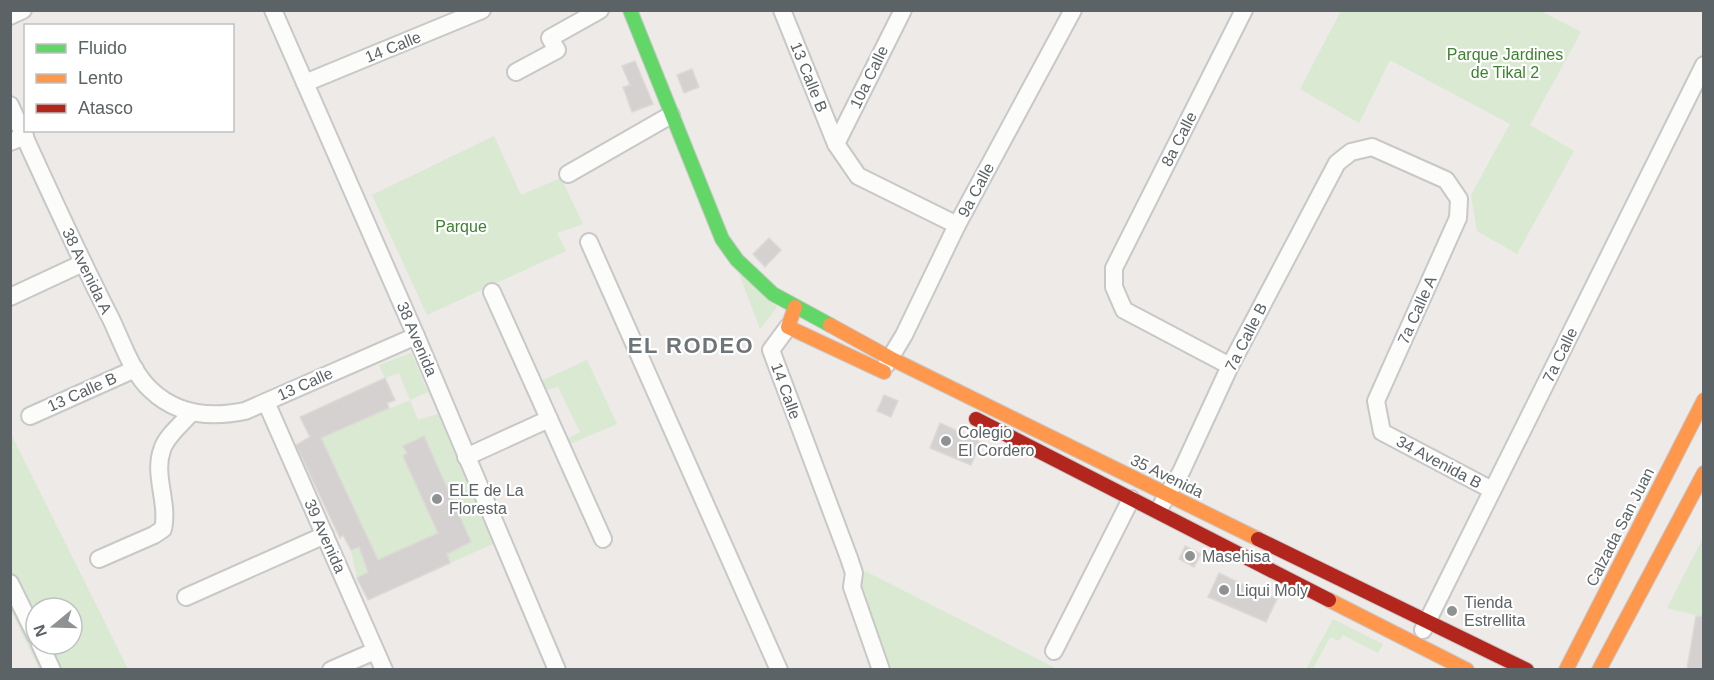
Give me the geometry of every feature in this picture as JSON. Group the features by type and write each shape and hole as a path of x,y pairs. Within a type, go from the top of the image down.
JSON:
{"street":[{"path":"10,16 23,10"},
{"name":"38 Avenida","path":"273,10 416,336 557,669"},
{"name":"14 Calle","path":"305,83 482,10"},
{"path":"516,72 557,50 550,38 600,10"},
{"path":"630,10 722,239 754,278 773,294 795,307"},
{"name":"13 Calle B","path":"782,10 836,144 858,176 957,225"},
{"name":"10a Calle","path":"836,144 903,10"},
{"name":"9a Calle","path":"889,369 957,225 1073,10"},
{"name":"8a Calle","path":"1230,366 1124,310 1114,286 1114,268 1244,10"},
{"name":"7a Calle","path":"1416,645 1704,65"},
{"name":"38 Avenida A","path":"10,105 18,139 135,369 150,390 169,403 191,413"},
{"path":"568,174 671,115"},
{"name":"7a Calle B","path":"1158,513 1230,366 1337,163 1352,152 1372,147 1446,180 1459,199 1458,218"},
{"name":"7a Calle A","path":"1376,401 1458,218"},
{"path":"589,242 779,669"},
{"path":"10,297 83,264"},
{"path":"492,292 603,539"},
{"name":"14 Calle","path":"795,307 788,327 771,350 849,558 854,573 852,587 877,668"},
{"name":"35 Avenida","path":"795,307 889,369"},
{"name":"35 Avenida","path":"788,327 889,369 1167,495 1527,669"},
{"name":"13 Calle","path":"191,413 223,416 245,411 416,336"},
{"name":"13 Calle B","path":"30,416 135,369"},
{"name":"Calzada San Juan","path":"1566,669 1704,400"},
{"name":"34 Avenida B","path":"1376,401 1382,432 1492,490"},
{"name":"39 Avenida","path":"266,402 384,669"},
{"path":"99,559 163,529 165,519 159,468 162,449 191,413"},
{"path":"964,413 1467,669"},
{"path":"466,457 549,419"},
{"path":"1599,669 1704,473"},
{"path":"1054,651 1131,499"},
{"path":"186,597 325,535"},
{"path":"10,584 24,612"},
{"path":"331,669 375,651"}],"green space":[{"name":"Parque Jardines de Tikal 2","path":"1341,11 1541,11 1581,32 1530,125 1574,151 1517,254 1477,231 1471,195 1510,124 1390,60 1359,123 1300,89"},
{"name":"Parque","path":"494,136 521,195 561,178 583,224 557,233 566,251 427,315 372,195"},
{"path":"738,271 777,307 760,329"},
{"path":"411,353 428,392 410,400 399,373 385,378 379,365"},
{"path":"587,360 617,424 570,444 567,439 580,432 558,387 547,390 543,380"},
{"name":"ELE de La Floresta","path":"410,400 418,420 438,414 493,544 450,563 447,554 471,542 424,436 404,446 407,453 403,456 445,549 415,543 366,565 368,572 357,578 351,550 370,542 327,450 311,442"},
{"path":"10,434 128,669 39,669 33,656 84,656 84,596 24,596 24,638 11,611"},
{"path":"1703,538 1703,617 1667,608"},
{"path":"865,571 1057,669 888,669 858,590"},
{"path":"1333,619 1383,644 1378,653 1343,635 1339,641 1330,637 1313,669 1306,669"}],"building":[{"path":"635,61 653,104 632,112 623,87 630,85 622,66"},
{"path":"692,69 699,87 684,93 677,75"},
{"path":"769,238 781,250 765,267 753,254"},
{"path":"385,378 395,400 387,403 389,408 321,438 378,560 438,533 403,456 407,453 403,446 424,436 471,542 447,554 450,563 368,600 357,578 368,572 359,547 351,550 343,535 340,538 296,445 310,437 300,417"},
{"path":"884,395 898,401 891,417 877,411"},
{"path":"940,423 981,442 971,465 930,448"},
{"name":"Masehisa","path":"1185,546 1201,554 1194,567 1179,559"},
{"path":"1219,573 1277,599 1266,622 1208,597"},
{"path":"1696,616 1704,617 1704,669 1687,669"}],"traffic: fast":[{"path":"630,10 722,239 737,260 773,294 830,325"}],"traffic: slow":[{"path":"795,307 788,327 884,372"},
{"path":"830,325 890,358 1258,539"},
{"path":"1566,670 1704,400"},
{"path":"1599,670 1704,473"},
{"path":"1329,600 1467,670"}],"traffic: jam":[{"path":"976,419 1329,600"},
{"path":"1258,539 1527,670"}],"place":[{"name":"Colegio El Cordero","path":"946,441"},
{"name":"ELE de La Floresta","path":"437,499"},
{"name":"Masehisa","path":"1190,556"},
{"name":"Liqui Moly","path":"1224,590"},
{"name":"Tienda Estrellita","path":"1452,611"}],"district":[{"name":"EL RODEO","path":"691,345"}]}
